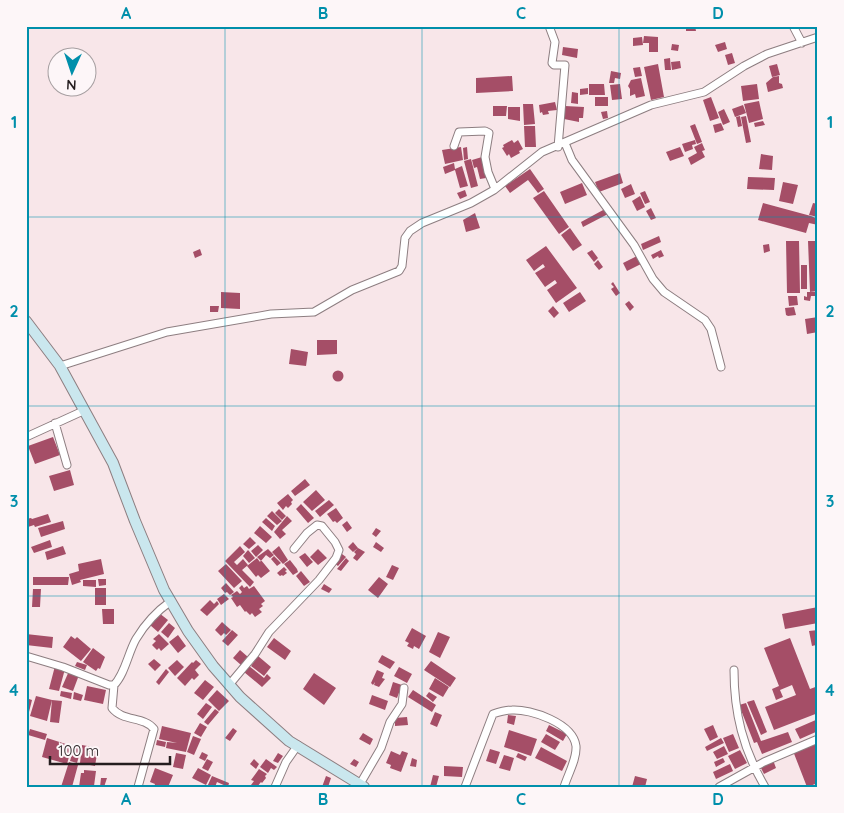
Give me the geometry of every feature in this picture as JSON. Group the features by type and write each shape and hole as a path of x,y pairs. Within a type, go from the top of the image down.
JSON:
{"street":[{"path":"549,26 555,42 552,63 554,65 565,65 562,145 634,245 653,279 664,292 705,320 711,329 721,367"},
{"path":"793,26 802,43"},
{"path":"60,366 167,332 271,314 314,312 352,290 399,271 402,266 405,238 410,231 422,223 471,203 495,189 536,156 651,105 704,92 744,66 767,54 818,38"},
{"path":"454,146 459,132 485,131 489,133 485,157 488,172 495,189"},
{"path":"26,321 60,366 113,463 164,590 188,631 229,685 289,741 362,785 381,748 390,722 402,704 404,688"},
{"path":"26,437 83,411"},
{"path":"55,423 66,466"},
{"path":"229,685 255,654 268,632 319,580 336,558 339,550 336,542 322,526 317,525 294,549"},
{"path":"138,787 154,730 150,724 116,714 112,708 114,685 119,679 136,639 160,609 171,601"},
{"path":"26,656 62,666 109,685 114,685"},
{"path":"734,670 737,715 754,767 765,787"},
{"path":"465,787 493,714 514,710 541,715 565,728 576,747 564,787"},
{"path":"719,787 754,767 818,739"},
{"path":"275,787 286,762 298,746"}],"building":[{"path":"686,26 695,26 696,31 686,31"},
{"path":"644,36 658,37 658,52 649,52 649,43 643,43"},
{"path":"642,37 643,45 633,46 633,38"},
{"path":"725,42 727,49 718,52 715,45"},
{"path":"672,44 679,45 678,51 671,50"},
{"path":"563,47 578,49 577,58 562,55"},
{"path":"732,53 735,63 728,65 725,55"},
{"path":"670,58 671,70 665,70 664,59"},
{"path":"680,61 681,68 672,70 671,62"},
{"path":"658,64 664,97 651,100 644,67"},
{"path":"777,64 780,75 772,77 769,66"},
{"path":"640,67 642,76 635,77 633,68"},
{"path":"611,71 621,73 620,79 615,78 614,83 609,83"},
{"path":"512,76 513,91 476,93 476,78"},
{"path":"779,76 779,83 782,84 783,88 768,92 766,83 773,77"},
{"path":"641,78 645,96 636,98 635,94 630,96 628,86 631,80"},
{"path":"589,84 604,84 605,95 589,95"},
{"path":"620,84 622,99 612,100 610,85"},
{"path":"757,84 759,99 743,101 741,86"},
{"path":"588,88 588,94 580,95 580,89"},
{"path":"572,92 578,93 578,104 571,103"},
{"path":"595,97 608,97 608,106 595,106"},
{"path":"711,97 719,118 710,121 703,100"},
{"path":"759,101 763,119 749,123 744,104"},
{"path":"555,102 557,110 548,111 549,114 543,115 542,112 540,113 539,105"},
{"path":"523,104 533,104 535,124 524,125"},
{"path":"743,105 746,113 735,117 732,109"},
{"path":"493,106 507,106 506,116 493,116"},
{"path":"565,106 584,107 583,118 579,118 579,122 564,119"},
{"path":"508,107 520,107 520,121 508,119"},
{"path":"724,109 730,122 723,125 718,112"},
{"path":"607,111 608,118 603,119 601,112"},
{"path":"740,116 742,126 738,127 736,117"},
{"path":"746,116 751,142 746,143 741,117"},
{"path":"763,121 765,125 755,127 754,123"},
{"path":"721,123 724,130 715,133 713,125"},
{"path":"695,124 702,142 697,144 690,126"},
{"path":"524,126 535,126 536,147 525,147"},
{"path":"512,140 514,143 518,140 523,149 511,158 509,154 507,156 502,148 504,147 503,145"},
{"path":"695,140 696,144 692,145 693,149 685,152 682,144"},
{"path":"702,143 705,150 702,151 705,157 691,165 688,158 697,153 694,147"},
{"path":"461,147 463,160 445,164 442,150"},
{"path":"467,147 468,159 464,160 463,148"},
{"path":"680,147 684,156 670,161 666,152"},
{"path":"761,154 773,156 772,170 759,169"},
{"path":"482,157 486,178 480,179 477,167 474,168 472,160"},
{"path":"471,159 478,186 471,188 464,161"},
{"path":"454,163 455,169 462,166 468,186 460,188 455,170 445,174 443,167"},
{"path":"530,169 544,189 538,193 528,180 510,193 505,186"},
{"path":"620,173 623,183 599,192 595,182"},
{"path":"748,177 775,178 774,190 747,189"},
{"path":"783,182 798,185 793,204 779,201"},
{"path":"582,183 587,195 565,204 560,192"},
{"path":"631,184 635,194 625,198 621,189"},
{"path":"465,190 467,196 460,199 457,193"},
{"path":"544,191 569,227 559,234 533,198"},
{"path":"645,191 650,202 645,204 640,193"},
{"path":"640,196 645,207 637,211 632,201"},
{"path":"763,203 811,216 818,219 818,225 809,223 806,233 758,220"},
{"path":"813,203 818,204 818,217 809,215"},
{"path":"651,208 656,218 651,220 646,211"},
{"path":"605,209 608,214 583,227 581,222"},
{"path":"475,213 480,228 466,232 463,220"},
{"path":"570,228 582,245 573,251 561,235"},
{"path":"659,236 661,242 643,250 641,244"},
{"path":"786,241 799,241 800,293 787,293"},
{"path":"808,241 818,241 818,291 810,292"},
{"path":"769,244 770,251 764,253 763,245"},
{"path":"546,246 577,288 556,303 547,290 557,283 555,280 545,287 535,273 545,267 543,264 534,271 526,260"},
{"path":"200,249 202,255 195,258 193,252"},
{"path":"592,250 598,258 594,262 587,253"},
{"path":"661,250 664,256 659,258 658,256 653,259 651,255"},
{"path":"637,256 641,264 627,271 623,263"},
{"path":"598,260 603,267 599,270 594,264"},
{"path":"801,265 807,265 807,289 801,289"},
{"path":"613,282 620,293 616,296 611,289 614,287 611,284"},
{"path":"221,292 240,293 240,309 221,308"},
{"path":"580,292 586,301 569,312 563,303"},
{"path":"807,292 816,292 816,296 811,296 810,301 804,300 804,296 807,297"},
{"path":"788,296 797,296 798,305 789,306"},
{"path":"629,301 634,307 630,311 625,304"},
{"path":"210,306 219,306 218,312 210,312"},
{"path":"553,306 559,313 554,318 548,311"},
{"path":"794,307 796,315 786,315 785,308"},
{"path":"818,317 818,332 807,334 805,319"},
{"path":"317,340 337,340 337,354 317,355"},
{"path":"291,349 308,352 306,366 289,364"},
{"path":"338,370 344,376 338,382 332,376"},
{"path":"53,437 60,455 35,464 28,446"},
{"path":"70,470 74,485 54,491 49,476"},
{"path":"305,479 310,485 295,496 291,491"},
{"path":"316,490 325,500 312,511 303,502"},
{"path":"288,494 293,500 292,504 288,508 286,506 283,510 277,503"},
{"path":"329,500 334,505 320,517 315,511"},
{"path":"301,504 314,518 308,523 296,509"},
{"path":"336,508 343,518 337,523 333,522 327,514"},
{"path":"279,509 286,516 282,520 275,513"},
{"path":"272,511 282,521 277,525 267,516"},
{"path":"48,514 51,522 28,527 26,519"},
{"path":"287,516 292,521 282,530 286,534 280,539 274,532"},
{"path":"266,518 275,526 272,531 262,522"},
{"path":"63,521 65,529 41,537 38,528"},
{"path":"347,521 352,528 347,532 342,525"},
{"path":"260,526 272,537 266,543 254,533"},
{"path":"376,528 381,531 376,537 372,534"},
{"path":"250,537 256,543 249,549 243,544"},
{"path":"50,540 52,547 34,553 31,547"},
{"path":"353,542 358,548 353,552 348,547"},
{"path":"376,542 384,548 381,552 373,547"},
{"path":"258,545 263,550 256,557 251,551"},
{"path":"63,546 66,554 47,560 45,552"},
{"path":"240,546 245,552 234,562 237,565 243,559 248,565 242,570 254,582 250,587 225,561"},
{"path":"279,546 288,560 283,564 272,552"},
{"path":"358,548 365,552 357,561 353,558 356,554 354,552"},
{"path":"268,549 274,555 270,558 266,555 261,561 257,557"},
{"path":"318,549 327,558 318,565 310,557"},
{"path":"248,550 255,558 249,563 243,556"},
{"path":"305,553 313,562 307,567 299,557"},
{"path":"342,554 346,557 338,566 334,563"},
{"path":"274,556 281,563 277,566 271,559"},
{"path":"257,558 270,571 261,578 258,575 256,577 247,566"},
{"path":"346,558 349,561 341,571 337,569"},
{"path":"101,559 104,574 80,580 81,582 72,585 69,574 79,571 78,564"},
{"path":"290,560 298,572 293,575 284,564"},
{"path":"226,564 242,581 234,588 218,571"},
{"path":"392,565 399,568 393,580 386,577"},
{"path":"284,567 287,573 280,576 277,573"},
{"path":"301,571 310,582 304,586 296,576"},
{"path":"33,577 69,577 68,585 33,585"},
{"path":"379,577 388,584 378,598 368,590"},
{"path":"98,579 106,579 106,585 99,586"},
{"path":"83,580 96,580 96,587 83,586"},
{"path":"226,583 234,592 230,595 221,588"},
{"path":"324,584 332,589 329,593 321,589"},
{"path":"242,585 244,588 247,586 249,589 254,586 265,601 259,609 262,612 255,617 252,613 250,615 245,612 240,605 237,607 231,598 233,597 231,595 237,591 240,594 242,592 239,588"},
{"path":"95,588 106,588 106,605 95,605"},
{"path":"33,589 41,589 40,607 32,607"},
{"path":"224,594 229,599 221,605 217,599"},
{"path":"210,600 214,604 217,601 219,604 207,616 200,610"},
{"path":"818,607 818,623 785,629 782,614"},
{"path":"102,609 114,609 114,624 103,624"},
{"path":"159,613 168,620 158,632 150,625"},
{"path":"222,622 231,630 226,635 224,633 221,636 215,630"},
{"path":"169,623 175,628 168,638 161,632"},
{"path":"412,628 426,636 419,649 414,646 413,649 407,646 409,643 405,641"},
{"path":"232,630 238,635 228,646 222,641"},
{"path":"818,630 817,649 816,645 812,646 809,631"},
{"path":"438,632 450,637 440,658 429,652"},
{"path":"26,634 53,637 52,648 26,645"},
{"path":"159,634 169,644 161,651 152,645 156,641 153,639"},
{"path":"178,635 186,646 178,653 169,642"},
{"path":"71,636 75,639 77,637 91,649 81,661 63,647"},
{"path":"274,638 291,651 285,660 267,647"},
{"path":"790,638 810,689 818,686 818,713 774,730 765,707 796,695 792,685 780,690 783,697 776,700 772,689 779,686 764,648"},
{"path":"93,648 105,657 100,669 98,668 96,671 83,662"},
{"path":"240,650 248,657 241,665 233,658"},
{"path":"382,655 395,662 390,669 378,662"},
{"path":"258,656 271,667 264,676 251,666"},
{"path":"154,659 161,665 155,671 148,664"},
{"path":"177,660 184,667 175,676 168,668"},
{"path":"196,660 201,664 195,670 199,675 194,680 192,678 185,686 177,678"},
{"path":"431,661 456,678 450,687 424,670"},
{"path":"77,662 87,665 85,670 75,666"},
{"path":"55,666 65,669 59,691 49,689"},
{"path":"249,666 264,678 267,674 271,678 262,687 244,672"},
{"path":"399,667 412,674 407,683 394,676"},
{"path":"166,669 169,672 159,685 156,682"},
{"path":"377,670 384,673 382,678 385,679 379,687 374,685 375,682 373,685 371,683"},
{"path":"69,671 79,675 73,691 62,687"},
{"path":"314,673 336,688 324,705 303,689"},
{"path":"435,678 449,687 443,697 429,689"},
{"path":"205,680 214,687 203,700 194,693"},
{"path":"393,682 402,685 397,698 389,695"},
{"path":"87,686 106,690 103,704 84,700"},
{"path":"217,690 229,701 219,711 208,700"},
{"path":"413,690 436,705 432,712 408,697"},
{"path":"61,691 72,693 71,699 60,696"},
{"path":"74,692 83,695 81,701 73,699"},
{"path":"429,692 437,697 433,702 426,696"},
{"path":"372,695 388,701 385,710 369,704"},
{"path":"36,696 52,700 47,721 30,716"},
{"path":"26,698 32,700 29,712 26,711"},
{"path":"52,700 62,701 59,723 50,722"},
{"path":"754,700 767,732 761,735 747,702"},
{"path":"206,703 212,707 203,719 197,714"},
{"path":"746,703 761,741 788,732 792,742 762,754 757,742 754,743 739,705"},
{"path":"215,709 219,712 208,725 204,722"},
{"path":"435,712 442,715 437,727 430,724"},
{"path":"508,715 516,716 514,725 507,723"},
{"path":"407,717 408,725 395,726 395,718"},
{"path":"818,719 818,731 800,739 795,729"},
{"path":"200,723 207,727 201,737 194,733"},
{"path":"549,725 567,734 563,741 546,731"},
{"path":"713,725 718,737 710,741 704,729"},
{"path":"162,726 191,733 186,752 166,748 167,742 177,743 159,739"},
{"path":"233,728 237,731 230,741 225,738"},
{"path":"30,729 47,734 45,740 28,735"},
{"path":"509,730 537,739 531,756 504,747"},
{"path":"363,733 373,739 370,745 359,739"},
{"path":"546,734 560,742 555,750 541,742"},
{"path":"733,734 739,748 729,752 723,738"},
{"path":"193,736 201,739 194,755 187,752"},
{"path":"47,738 72,746 67,764 42,757"},
{"path":"721,738 724,743 707,751 705,747"},
{"path":"157,740 166,742 165,747 156,745"},
{"path":"818,741 818,783 807,787 793,751"},
{"path":"82,745 98,748 95,766 80,763"},
{"path":"724,746 728,754 717,759 713,752"},
{"path":"74,747 81,749 77,763 70,761"},
{"path":"541,747 567,761 562,771 535,758"},
{"path":"490,749 500,752 496,764 486,761"},
{"path":"740,750 747,763 735,769 728,756"},
{"path":"391,751 400,755 402,751 408,753 401,772 390,768 391,765 386,763"},
{"path":"202,752 208,755 205,761 199,758"},
{"path":"176,753 186,755 183,769 173,767"},
{"path":"278,753 283,756 278,763 273,761"},
{"path":"518,753 527,757 525,761 516,757"},
{"path":"504,755 514,758 510,771 499,768"},
{"path":"412,758 417,760 416,767 410,766"},
{"path":"723,758 725,762 716,767 714,762"},
{"path":"207,759 213,762 208,771 202,768"},
{"path":"254,759 259,764 256,769 250,764"},
{"path":"266,759 277,767 274,770 271,768 268,773 260,767"},
{"path":"354,759 359,762 356,767 350,764"},
{"path":"773,760 776,768 764,774 760,766"},
{"path":"69,762 78,765 72,787 61,787"},
{"path":"730,764 733,771 716,779 713,772"},
{"path":"444,766 463,767 462,777 444,776"},
{"path":"155,768 173,775 168,787 154,787 155,784 150,782"},
{"path":"198,768 211,775 206,785 192,778"},
{"path":"259,769 267,774 266,778 257,787 253,787 251,785 254,781 251,780"},
{"path":"84,770 96,771 94,786 79,787 81,773 84,773"},
{"path":"433,775 439,776 436,787 430,787"},
{"path":"212,776 229,783 228,787 217,782 215,787 207,787"},
{"path":"326,776 331,778 328,787 322,787"},
{"path":"635,776 647,779 645,787 632,787"},
{"path":"101,778 107,778 104,787 100,787"}]}
